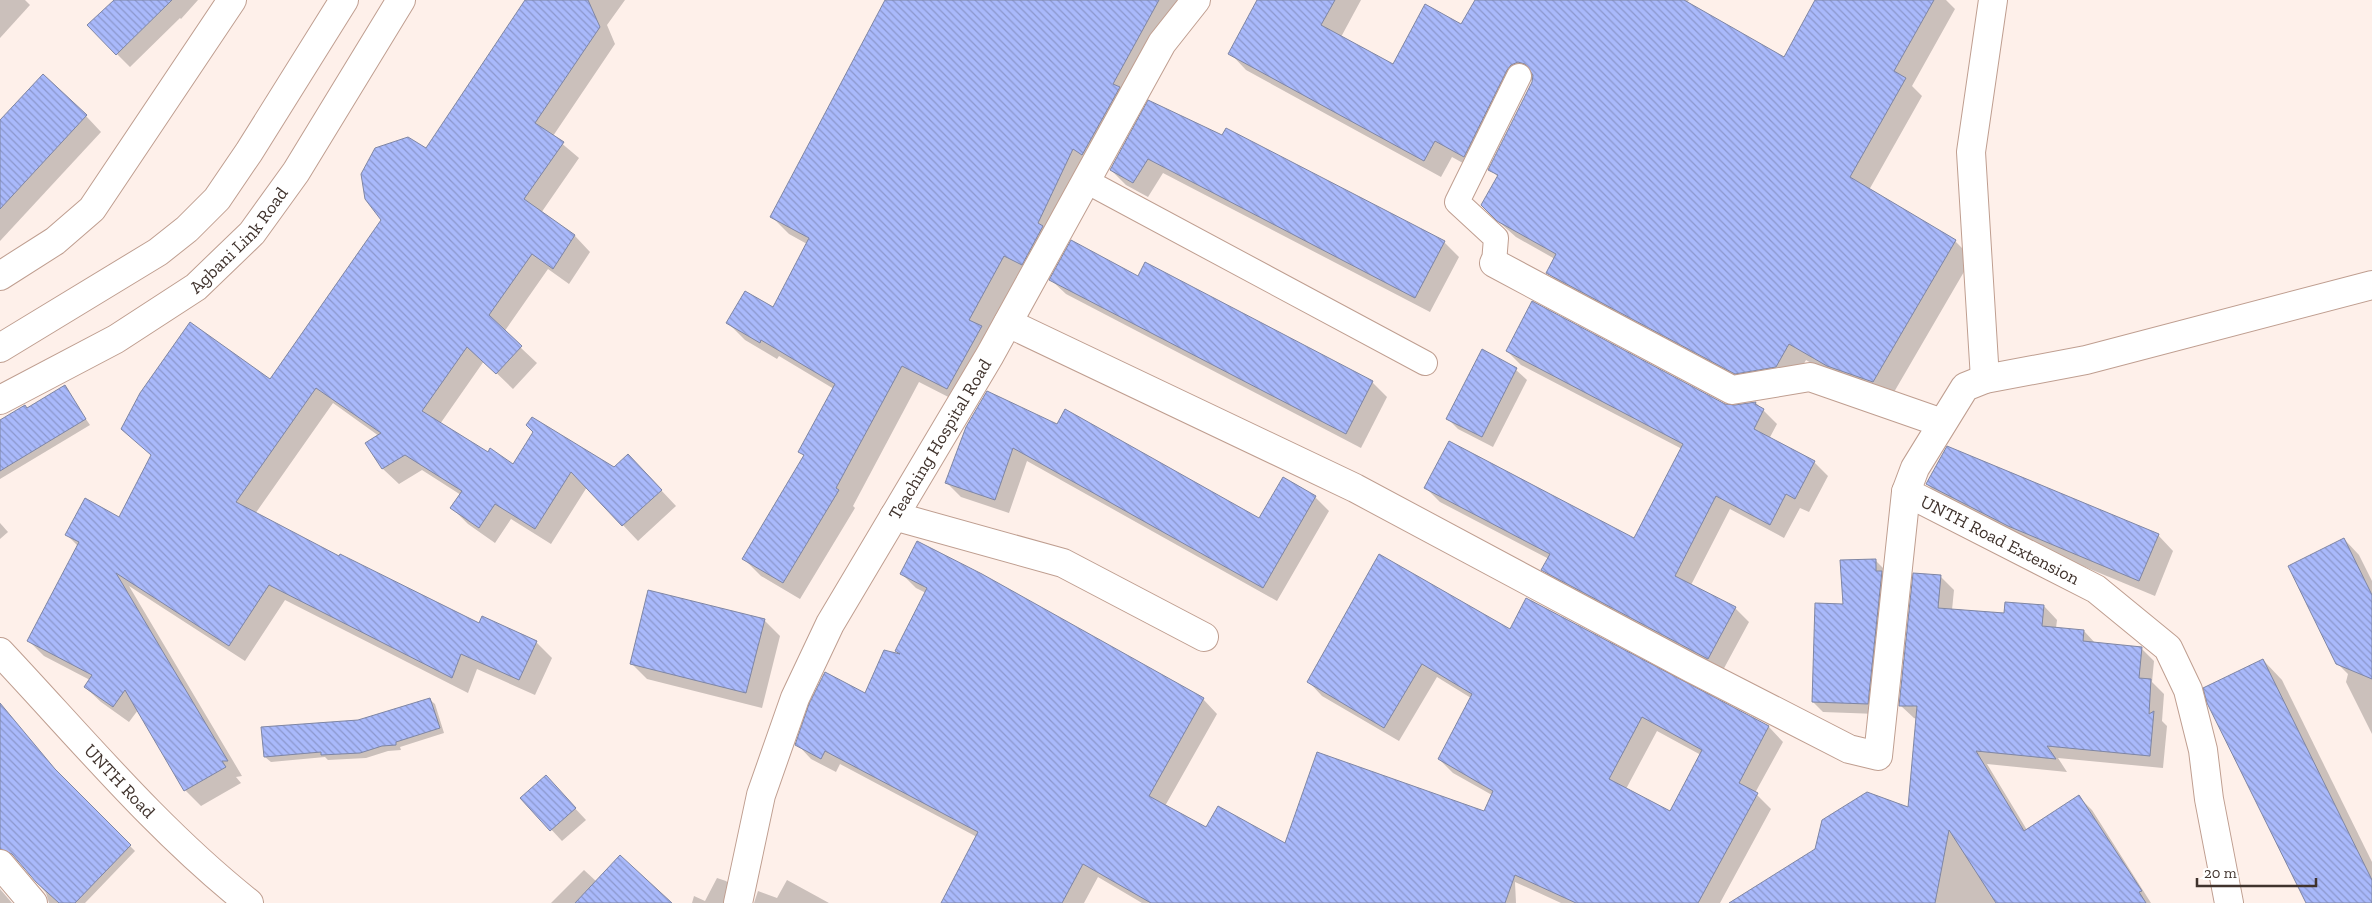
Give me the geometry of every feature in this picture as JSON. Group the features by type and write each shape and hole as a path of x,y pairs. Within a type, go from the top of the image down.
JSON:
{"street":[{"path":"0,276 55,240 92,209 232,0"},
{"path":"0,348 158,252 187,229 217,199 249,152 344,0"},
{"name":"Agbani Link Road","path":"0,400 116,339 196,287 252,234 296,172 401,0"},
{"name":"Teaching Hospital Road","path":"738,903 761,795 796,698 830,624 1008,323 1162,43 1196,0"},
{"path":"1985,378 1971,152 1993,0"},
{"path":"1494,263 1732,390 1810,377 1942,423"},
{"name":"UNTH Road Extension","path":"2229,903 2209,799 2203,750 2188,690 2168,648 2096,589 1906,492 1915,468 1965,387 1985,378 2086,360 2372,285"},
{"path":"1008,323 1355,488 1700,673 1849,749 1878,756 1906,492"},
{"path":"894,516 1063,562 1204,637"},
{"name":"UNTH Road","path":"0,652 152,814 218,878 249,903"},
{"path":"0,864 33,903"}],"lane":[{"path":"1494,263 1496,238 1456,202 1519,76"},
{"path":"1086,181 1425,363"}],"building":[{"path":"114,0 172,0 116,55 87,25"},
{"path":"525,0 588,0 600,27 535,123 564,142 524,199 575,235 553,269 532,254 489,315 522,346 496,374 467,347 422,411 488,452 490,448 513,464 533,432 526,425 532,417 614,467 628,454 662,490 622,526 571,472 535,529 495,504 479,528 450,508 462,491 405,455 382,469 365,443 381,433 316,388 236,502 339,556 340,554 479,623 482,616 537,641 519,680 461,654 452,678 269,585 229,646 116,573 228,761 222,761 226,767 184,791 125,690 113,707 84,687 92,675 27,641 79,542 65,535 85,498 119,517 151,455 121,429 140,393 190,322 270,379 381,220 365,199 361,174 375,148 408,137 426,148"},
{"path":"885,0 1159,0 1113,84 1120,87 1082,155 1073,149 1038,223 1043,226 1022,265 1004,256 969,320 982,326 947,389 902,366 836,488 839,490 783,583 742,559 804,455 798,452 835,384 761,340 760,343 726,323 745,291 773,307 809,238 770,217"},
{"path":"1257,0 1335,0 1321,25 1393,64 1425,4 1461,24 1475,0 1684,0 1784,57 1815,0 1934,0 1894,71 1906,78 1850,177 1956,240 1873,382 1827,366 1789,344 1776,367 1735,374 1546,273 1556,254 1497,221 1481,205 1498,175 1488,170 1532,82 1533,75 1525,64 1518,62 1511,65 1507,70 1464,157 1435,141 1424,161 1228,54"},
{"path":"43,74 87,115 0,209 0,120"},
{"path":"1148,100 1222,135 1226,128 1445,241 1415,298 1148,159 1133,183 1110,170"},
{"path":"1071,240 1138,276 1145,262 1373,381 1346,434 1049,280"},
{"path":"1532,301 1725,404 1735,405 1756,402 1755,404 1764,409 1754,429 1815,461 1795,499 1786,494 1770,525 1716,496 1675,576 1736,607 1708,659 1541,570 1550,554 1424,488 1449,441 1634,538 1683,444 1506,351"},
{"path":"1482,349 1517,368 1482,437 1446,419"},
{"path":"65,385 86,419 0,471 0,420 25,405 27,408"},
{"path":"987,391 1057,424 1065,409 1259,518 1283,477 1316,496 1263,588 1013,448 995,500 945,483 966,427"},
{"path":"1947,446 2159,534 2139,581 2008,526 1926,484"},
{"path":"2344,538 2372,595 2372,679 2336,664 2288,566"},
{"path":"917,541 982,574 1204,698 1149,796 1206,827 1218,806 1285,843 1317,752 1484,811 1493,791 1438,759 1472,694 1422,664 1384,728 1307,682 1379,554 1510,629 1526,598 1769,726 1739,783 1758,793 1698,903 1576,903 1515,875 1505,903 1151,903 1083,864 1062,903 941,903 978,832 825,751 821,759 795,745 809,704 825,672 865,693 884,650 900,654 895,651 927,588 900,574","holes":["1642,717 1702,750 1670,811 1609,779"]},
{"path":"1876,559 1876,571 1882,571 1868,704 1812,702 1815,603 1843,604 1840,560"},
{"path":"1913,573 1941,575 1938,608 2004,613 2005,602 2044,605 2042,626 2084,630 2083,641 2142,647 2139,678 2151,679 2149,714 2154,711 2150,756 2047,746 2056,759 1976,751 2024,831 2079,795 2142,891 2139,892 2146,903 1996,903 1949,830 1935,903 1729,903 1815,849 1822,820 1867,792 1908,807 1917,706 1899,706"},
{"path":"648,590 765,619 746,693 630,664"},
{"path":"2263,659 2372,880 2372,903 2306,903 2207,703 2203,688"},
{"path":"430,698 440,728 396,742 396,745 382,746 360,753 321,755 321,752 264,757 261,727 358,720"},
{"path":"0,703 55,769 131,845 75,903 59,903 36,882 12,854 0,849"},
{"path":"546,775 576,808 550,831 520,798"},
{"path":"620,855 672,903 575,903"}]}
